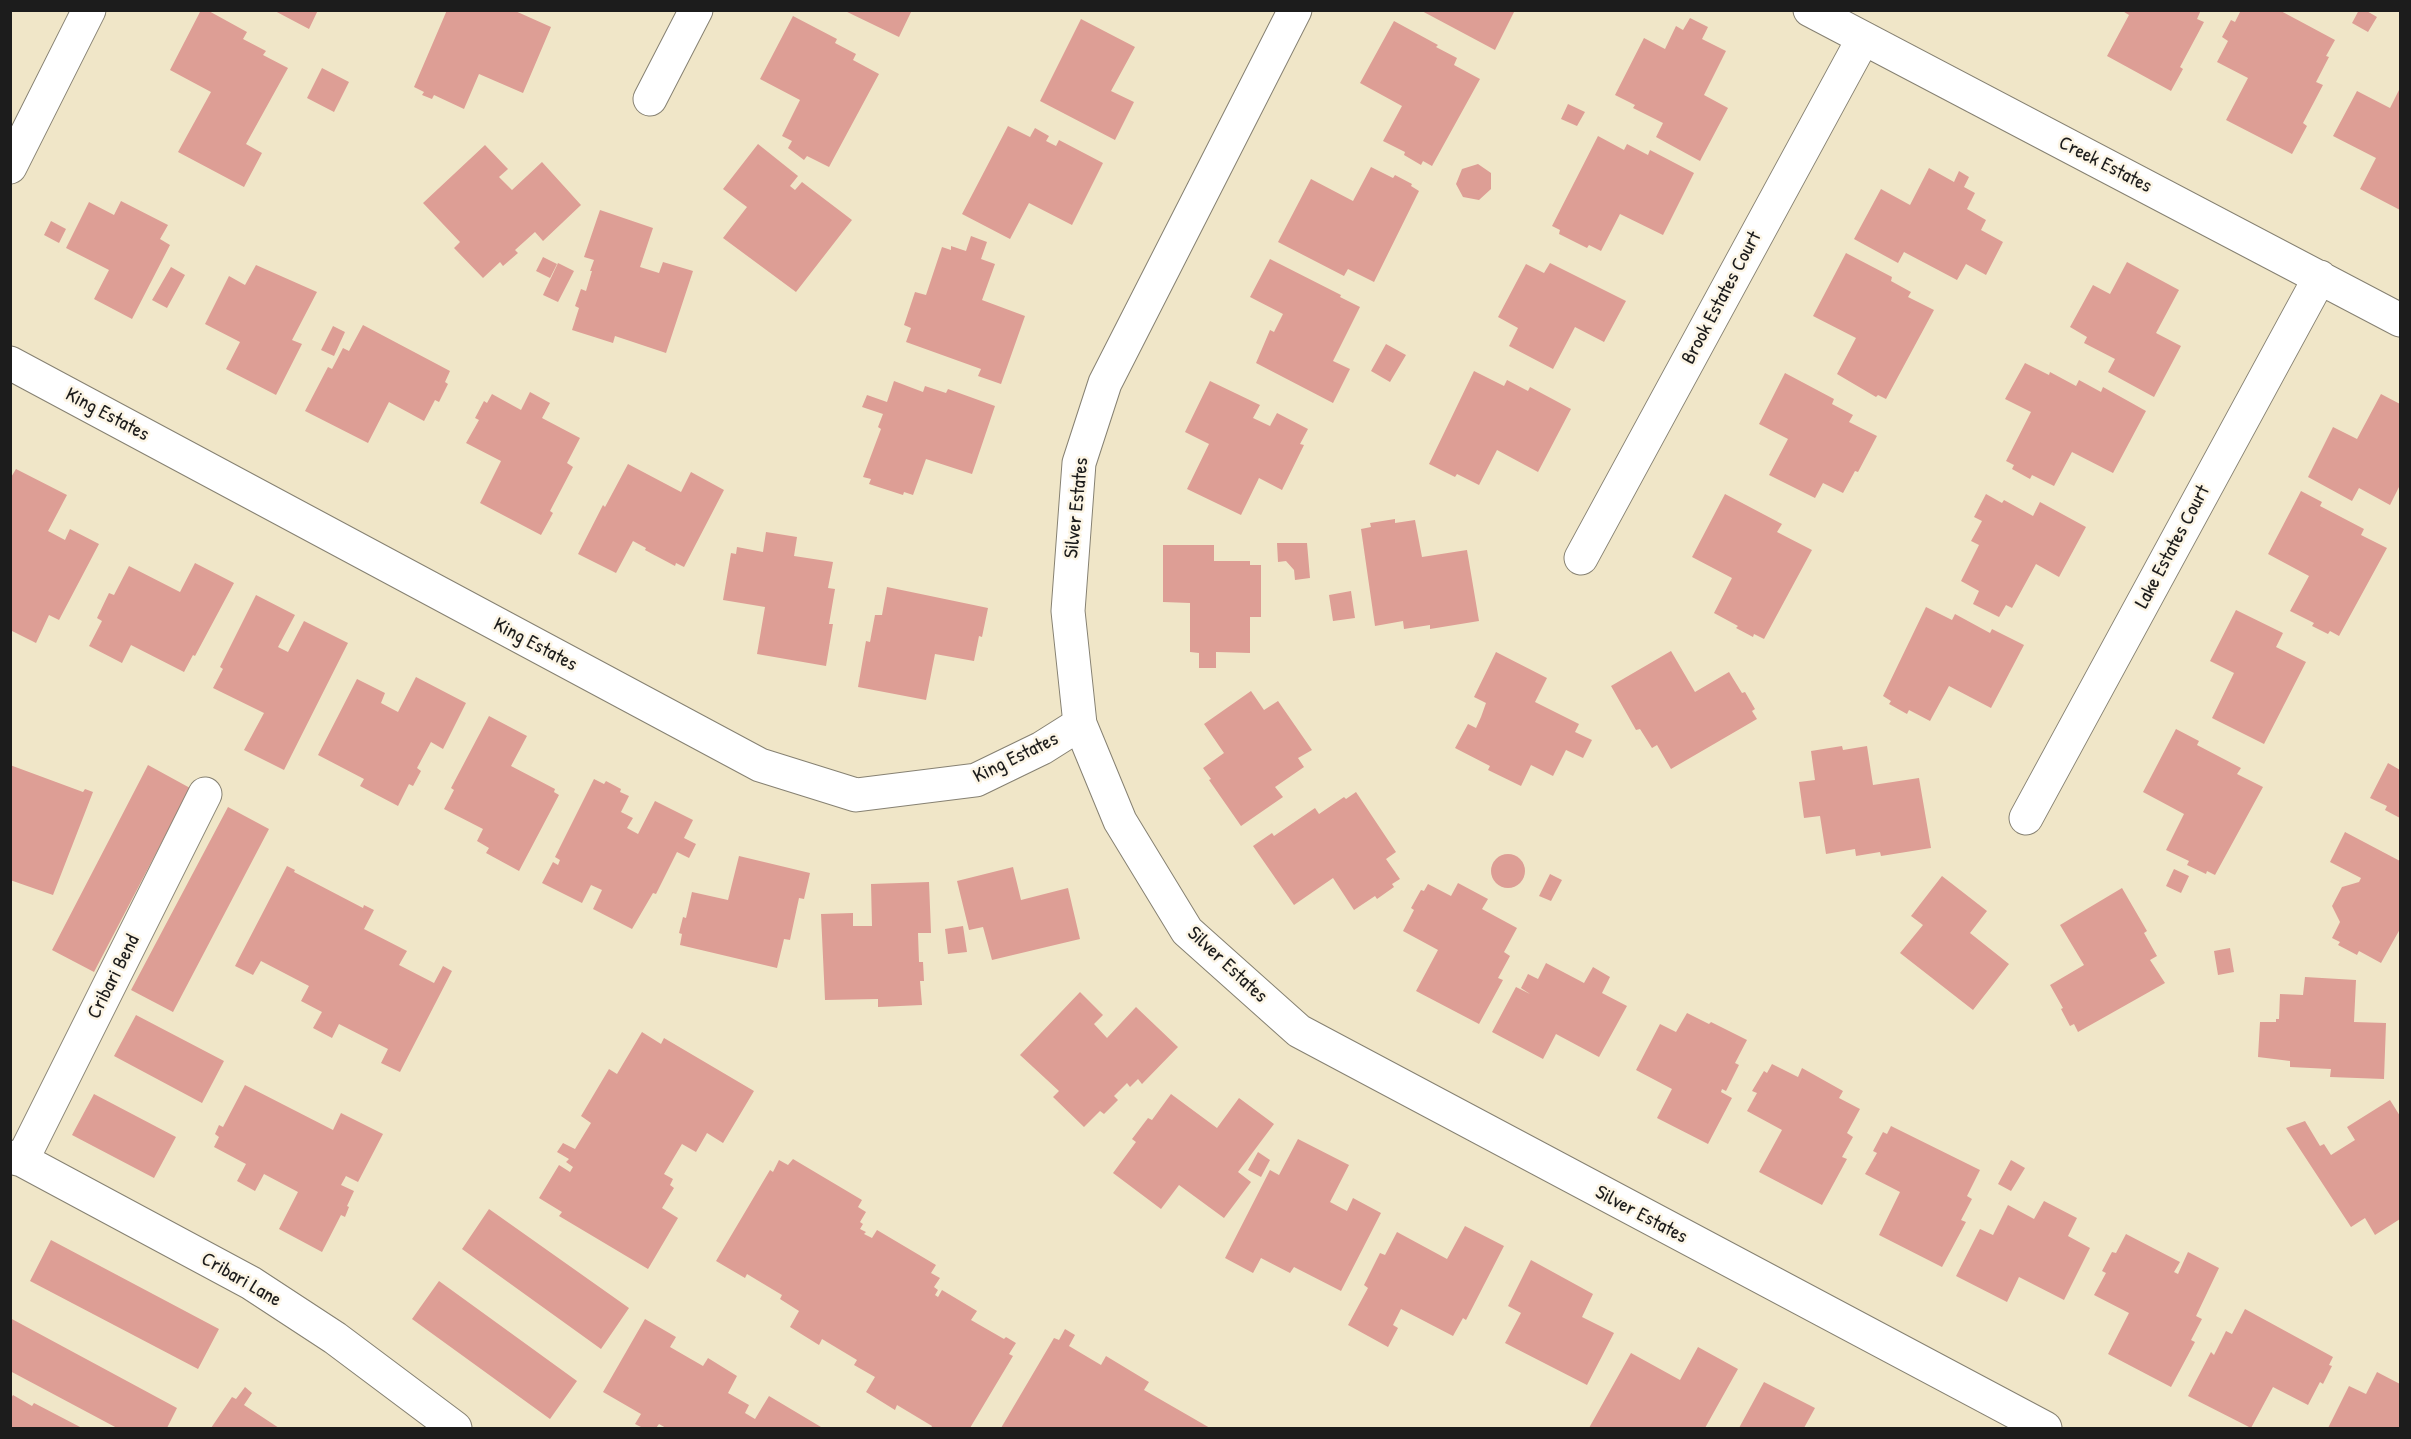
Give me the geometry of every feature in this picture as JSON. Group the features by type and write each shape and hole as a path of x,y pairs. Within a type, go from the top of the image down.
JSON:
{"street":[{"path":"10,167 89,10"},
{"path":"650,99 696,10"},
{"name":"Silver Estates","path":"1294,10 1105,383 1079,463 1068,611 1080,724 1120,821 1187,931 1299,1031 2045,1428"},
{"name":"Creek Estates","path":"1810,10 2400,320"},
{"name":"Brook Estates Court","path":"1581,558 1863,39"},
{"name":"Lake Estates Court","path":"2026,818 2320,277"},
{"name":"King Estates","path":"10,363 760,765 856,795 976,780 1042,748 1080,724"},
{"name":"Cribari Bend","path":"16,1158 205,794"},
{"name":"Cribari Lane","path":"16,1158 251,1283 335,1338 455,1428"}],"building":[{"path":"201,10 207,10 247,32 243,39 266,51 263,55 288,68 246,144 262,153 244,187 178,152 211,92 170,70"},
{"path":"273,10 318,10 309,29"},
{"path":"447,10 513,10 551,27 523,93 479,74 464,109 434,95 432,99 422,95 424,92 414,87"},
{"path":"843,10 912,10 899,37"},
{"path":"1420,10 1515,10 1495,50"},
{"path":"2121,10 2201,10 2197,19 2204,22 2180,67 2183,69 2171,91 2107,56 2129,15"},
{"path":"2241,10 2279,10 2335,40 2316,82 2323,85 2303,123 2307,126 2292,154 2226,120 2248,78 2217,62 2228,41 2222,37 2231,20 2235,22"},
{"path":"2359,10 2365,10 2377,17 2368,32 2352,23"},
{"path":"793,16 837,39 835,43 856,54 853,60 879,74 829,167 807,156 804,160 788,148 792,141 782,136 800,100 760,79"},
{"path":"1690,18 1708,27 1702,39 1726,51 1704,95 1728,108 1700,161 1656,137 1663,123 1633,108 1635,105 1615,95 1644,38 1665,49 1676,26 1683,30"},
{"path":"1081,19 1135,47 1111,91 1134,102 1115,140 1040,101"},
{"path":"1394,21 1438,45 1436,47 1457,58 1454,65 1480,79 1432,166 1423,161 1421,165 1404,155 1405,152 1383,141 1402,106 1360,83"},
{"path":"322,68 349,82 334,112 307,98"},
{"path":"2400,88 2400,210 2360,189 2376,158 2333,136 2357,91 2390,108"},
{"path":"1568,104 1585,112 1577,126 1561,119"},
{"path":"1008,126 1030,137 1035,128 1049,136 1046,141 1056,146 1059,140 1103,163 1072,225 1029,203 1010,239 962,214"},
{"path":"1598,136 1624,150 1627,144 1648,155 1650,150 1694,173 1663,235 1620,214 1601,251 1589,245 1587,248 1559,234 1560,230 1552,226"},
{"path":"758,144 798,176 790,186 795,190 802,182 852,220 796,292 723,238 747,207 723,189"},
{"path":"485,145 508,169 499,177 512,190 542,162 581,205 543,241 535,232 515,250 518,253 503,266 500,262 483,278 454,248 460,242 423,203"},
{"path":"1478,164 1491,173 1491,189 1479,200 1463,197 1456,184 1462,169"},
{"path":"1371,167 1393,178 1395,175 1412,184 1411,186 1419,191 1374,282 1348,269 1344,276 1278,242 1311,179 1353,201"},
{"path":"1929,168 1954,182 1959,171 1969,177 1964,187 1975,193 1967,209 1986,220 1981,230 2003,242 1986,275 1966,264 1957,280 1904,252 1898,263 1854,239 1881,189 1910,205"},
{"path":"121,201 168,225 160,239 170,245 132,319 94,299 109,270 66,248 89,202 114,215"},
{"path":"600,210 653,228 640,267 659,273 663,262 693,271 666,353 615,336 613,343 572,330 579,308 575,306 581,289 586,291 592,271 590,271 594,260 584,257"},
{"path":"51,221 66,229 59,243 44,235"},
{"path":"971,236 987,242 981,259 995,264 982,300 1025,316 1001,384 978,376 981,369 906,342 911,328 904,325 915,292 926,295 942,247 951,250 951,246 966,251"},
{"path":"1846,253 1892,277 1891,281 1911,292 1908,297 1934,310 1886,399 1878,395 1876,397 1837,374 1856,338 1813,316"},
{"path":"543,257 557,264 550,278 536,271"},
{"path":"1270,259 1360,307 1333,361 1350,369 1333,403 1256,363 1270,330 1274,332 1283,314 1250,297"},
{"path":"2127,262 2179,290 2156,333 2181,346 2154,397 2108,372 2115,359 2084,343 2087,337 2070,327 2093,285 2110,294"},
{"path":"558,263 574,271 558,302 543,295"},
{"path":"1550,263 1626,301 1604,342 1575,327 1553,369 1509,346 1518,328 1498,317 1526,264 1544,273"},
{"path":"256,265 317,292 292,340 302,344 276,395 226,369 240,342 205,324 229,276 245,285"},
{"path":"171,267 185,275 167,308 152,300"},
{"path":"363,325 450,371 445,382 448,384 439,402 435,400 424,421 389,402 368,443 305,411 328,367 332,369 343,348 349,351"},
{"path":"333,326 345,332 334,356 321,350"},
{"path":"1386,344 1406,355 1390,382 1371,371"},
{"path":"2025,363 2049,375 2050,372 2076,386 2079,380 2101,392 2103,387 2146,411 2113,473 2072,452 2054,486 2032,475 2030,479 2012,469 2014,465 2006,461 2031,412 2005,399"},
{"path":"1474,371 1504,386 1507,380 1528,391 1530,387 1571,409 1538,472 1497,450 1479,485 1457,474 1455,477 1429,464"},
{"path":"1785,373 1834,399 1832,404 1853,415 1849,422 1877,436 1858,472 1855,471 1843,493 1823,483 1815,498 1769,475 1788,439 1759,424"},
{"path":"894,381 923,392 925,386 946,393 948,389 995,406 972,474 926,459 913,495 904,492 903,495 869,484 871,479 863,477 881,429 878,427 883,414 862,407 867,395 887,402"},
{"path":"1210,381 1260,405 1253,418 1270,426 1277,413 1308,429 1300,444 1304,445 1282,490 1259,478 1241,515 1187,489 1209,444 1185,432"},
{"path":"530,392 550,403 542,418 580,438 567,463 573,467 550,511 553,513 541,535 480,503 501,461 466,443 479,420 475,418 484,401 487,403 492,394 521,410"},
{"path":"2381,394 2400,404 2400,485 2390,505 2359,488 2352,501 2308,477 2333,427 2357,439"},
{"path":"628,464 681,492 691,472 724,490 684,567 676,563 675,566 633,541 616,573 578,554 603,505 605,507"},
{"path":"16,469 67,495 48,531 65,540 70,529 99,544 59,620 49,615 36,643 10,630 10,479"},
{"path":"2301,491 2322,502 2320,506 2364,529 2361,535 2387,548 2339,636 2330,631 2328,634 2312,626 2314,623 2290,611 2309,576 2268,554"},
{"path":"1725,494 1782,524 1777,532 1812,550 1764,639 1754,634 1753,637 1714,613 1732,578 1692,557"},
{"path":"1986,494 2002,503 2004,500 2033,516 2040,502 2086,527 2059,577 2036,564 2012,608 2006,605 1999,617 1973,604 1979,591 1961,581 1979,545 1971,541 1982,521 1974,517"},
{"path":"1395,519 1395,523 1415,520 1422,557 1467,550 1479,621 1430,629 1430,625 1404,629 1403,621 1375,626 1361,529 1371,527 1370,523"},
{"path":"766,532 797,537 794,556 833,562 828,588 835,589 829,624 833,624 826,666 757,654 765,607 723,600 731,553 736,554 737,547 763,552"},
{"path":"1277,543 1307,543 1310,578 1295,580 1294,570 1286,561 1278,562"},
{"path":"1163,545 1214,545 1214,561 1250,561 1250,565 1261,565 1261,617 1250,617 1250,653 1216,652 1216,668 1199,668 1199,653 1190,652 1190,603 1163,602"},
{"path":"195,563 234,583 184,672 131,645 122,663 89,646 102,621 97,618 109,593 114,595 129,566 180,592"},
{"path":"887,587 988,608 974,661 935,654 926,700 858,687 866,641 870,642 875,615 882,615"},
{"path":"1351,591 1355,618 1333,621 1329,595"},
{"path":"256,595 295,615 278,647 288,652 304,621 348,643 284,770 244,750 264,713 213,688 223,669 220,667"},
{"path":"1926,607 1952,620 1955,614 1990,633 1992,629 2024,645 1991,708 1949,686 1930,721 1909,710 1907,714 1889,704 1891,701 1883,696"},
{"path":"2236,610 2283,633 2276,647 2306,662 2264,744 2212,718 2234,673 2210,661"},
{"path":"1671,651 1695,692 1729,672 1742,693 1745,692 1755,709 1752,711 1757,719 1671,769 1657,745 1652,748 1640,729 1636,730 1611,686"},
{"path":"1496,652 1547,678 1535,702 1579,724 1575,732 1592,740 1583,758 1566,750 1553,776 1531,765 1521,786 1488,770 1490,766 1455,748 1468,724 1476,728 1481,717 1486,703 1474,697"},
{"path":"416,677 466,703 443,749 431,742 417,768 421,771 413,786 409,784 398,806 360,786 364,779 318,755 357,679 385,693 381,703 398,712"},
{"path":"1251,691 1264,710 1278,701 1312,750 1298,758 1304,767 1275,787 1283,797 1241,826 1203,768 1224,753 1204,724"},
{"path":"489,716 527,736 511,766 555,789 554,792 559,795 519,871 486,853 489,848 477,841 483,829 444,809 454,790 451,788"},
{"path":"2176,729 2199,741 2197,745 2241,768 2237,774 2263,787 2215,875 2207,871 2206,874 2187,865 2189,861 2166,850 2184,814 2143,792"},
{"path":"1842,746 1843,750 1867,746 1873,785 1919,778 1931,848 1881,856 1880,852 1856,856 1855,849 1826,854 1820,816 1804,818 1799,782 1815,780 1811,751"},
{"path":"2388,763 2400,770 2400,818 2385,810 2387,806 2370,798"},
{"path":"10,765 83,792 85,789 93,792 53,895 10,880"},
{"path":"148,765 190,788 94,972 52,950"},
{"path":"594,779 604,784 606,781 629,796 621,812 633,818 627,828 638,834 655,801 693,820 684,838 696,844 689,858 677,852 656,894 653,893 632,929 593,909 602,890 591,885 582,903 542,883 553,862 558,865 560,860 555,857"},
{"path":"1356,792 1396,852 1386,859 1400,879 1392,884 1394,887 1377,899 1375,896 1354,910 1333,878 1294,905 1253,846 1272,833 1274,836 1315,808 1319,814 1344,797 1346,799"},
{"path":"228,807 269,829 173,1012 131,990"},
{"path":"2345,832 2400,861 2400,929 2381,963 2359,951 2357,955 2338,945 2340,942 2332,938 2340,922 2332,906 2342,887 2359,882 2361,878 2330,862"},
{"path":"1508,854 1520,859 1525,871 1520,883 1508,888 1496,883 1491,871 1496,859"},
{"path":"739,856 810,873 804,899 799,898 790,940 784,939 777,968 680,945 682,934 679,933 683,917 686,918 692,892 728,900"},
{"path":"287,866 295,870 294,872 363,908 364,905 374,910 364,929 407,951 399,965 434,983 443,966 452,971 400,1072 381,1063 388,1049 339,1024 332,1038 313,1028 322,1012 301,1001 309,986 261,961 253,975 235,966"},
{"path":"1013,867 1021,900 1068,888 1080,939 992,960 983,927 969,930 957,881"},
{"path":"2174,869 2189,876 2181,893 2166,886"},
{"path":"1550,874 1562,880 1551,901 1539,896"},
{"path":"1942,876 1987,911 1970,933 2009,964 1973,1010 1900,953 1923,925 1911,916"},
{"path":"929,882 931,933 918,933 919,962 923,962 924,981 920,981 922,1005 878,1007 878,999 825,1000 821,914 853,913 853,926 872,926 871,884"},
{"path":"1458,883 1488,899 1482,909 1517,928 1504,952 1510,956 1498,978 1503,980 1479,1024 1416,991 1438,950 1403,931 1414,910 1411,908 1421,890 1424,891 1428,884 1451,896"},
{"path":"2122,888 2147,931 2144,933 2157,956 2150,960 2165,983 2078,1032 2074,1024 2070,1026 2050,985 2084,965 2060,925"},
{"path":"963,926 967,952 948,954 945,929"},
{"path":"2230,948 2234,972 2218,975 2214,951"},
{"path":"1546,963 1584,983 1593,967 1610,977 1602,993 1627,1006 1599,1057 1556,1034 1543,1059 1492,1032 1516,987 1530,994 1521,988 1528,974 1538,979"},
{"path":"2305,977 2356,980 2354,1022 2386,1023 2384,1079 2330,1077 2331,1069 2290,1067 2290,1061 2258,1057 2260,1022 2276,1022 2276,1019 2279,1019 2280,994 2303,995"},
{"path":"1080,992 1103,1015 1094,1024 1107,1038 1136,1007 1178,1047 1142,1084 1138,1079 1130,1087 1127,1083 1114,1096 1118,1100 1104,1114 1100,1111 1084,1127 1053,1097 1059,1091 1020,1055"},
{"path":"1687,1013 1747,1040 1735,1063 1739,1065 1726,1091 1722,1089 1721,1092 1732,1098 1708,1144 1657,1118 1672,1089 1636,1070 1660,1024 1676,1032"},
{"path":"136,1015 224,1061 202,1103 114,1056"},
{"path":"642,1032 661,1044 664,1038 754,1091 723,1143 707,1133 696,1152 682,1144 664,1174 673,1179 670,1185 674,1188 662,1208 678,1218 648,1269 559,1216 562,1212 539,1198 559,1165 570,1172 573,1167 566,1162 569,1159 557,1152 563,1143 575,1149 591,1123 581,1116 609,1069 617,1074"},
{"path":"1772,1064 1798,1077 1802,1068 1843,1091 1839,1098 1860,1109 1847,1133 1853,1137 1842,1157 1847,1159 1822,1205 1759,1172 1782,1130 1747,1111 1757,1093 1752,1091 1764,1071 1767,1073"},
{"path":"245,1085 333,1130 341,1113 383,1134 358,1182 346,1176 341,1185 354,1191 345,1217 341,1215 322,1252 279,1229 298,1192 264,1174 255,1191 237,1181 246,1164 214,1147 219,1137 215,1134 219,1125 223,1127"},
{"path":"94,1094 176,1137 154,1178 72,1135"},
{"path":"1171,1094 1217,1128 1239,1098 1274,1124 1238,1172 1251,1182 1224,1218 1179,1185 1161,1209 1113,1173 1136,1142 1132,1139 1148,1118 1152,1120"},
{"path":"2390,1100 2400,1116 2400,1219 2375,1235 2365,1218 2351,1227 2286,1128 2305,1121 2320,1146 2324,1144 2331,1155 2355,1140 2347,1127"},
{"path":"1891,1126 1980,1170 1967,1196 1972,1199 1961,1220 1966,1222 1942,1267 1879,1235 1900,1192 1865,1174 1877,1153 1873,1151 1883,1132 1887,1134"},
{"path":"1298,1139 1349,1165 1330,1202 1347,1211 1353,1198 1381,1213 1341,1291 1294,1267 1290,1273 1261,1258 1253,1273 1225,1258 1270,1170 1279,1175"},
{"path":"1258,1152 1270,1160 1261,1177 1248,1170"},
{"path":"793,1159 862,1200 858,1207 866,1212 860,1222 863,1224 860,1229 866,1232 864,1234 872,1238 877,1230 936,1265 931,1273 940,1278 934,1287 938,1290 935,1295 938,1297 942,1290 977,1311 971,1320 1004,1339 1006,1337 1016,1343 1009,1354 1013,1356 970,1428 931,1428 932,1426 897,1405 895,1410 866,1392 875,1377 854,1365 857,1360 822,1339 819,1345 790,1327 799,1311 780,1299 782,1295 747,1274 745,1278 716,1261 770,1170 773,1172 779,1160 788,1165"},
{"path":"2011,1160 2025,1168 2011,1191 1998,1184"},
{"path":"2044,1201 2077,1218 2068,1236 2090,1248 2064,1300 2019,1277 2007,1302 1956,1276 1980,1229 1993,1235 2008,1205 2034,1219"},
{"path":"489,1209 629,1308 601,1349 462,1249"},
{"path":"1465,1226 1504,1246 1466,1320 1463,1318 1453,1336 1401,1309 1393,1325 1398,1328 1388,1347 1348,1325 1368,1288 1364,1285 1380,1253 1385,1255 1397,1232 1447,1259"},
{"path":"2126,1234 2180,1262 2174,1272 2178,1274 2188,1252 2219,1268 2196,1316 2202,1319 2191,1340 2195,1342 2171,1387 2108,1354 2129,1313 2094,1295 2106,1273 2102,1271 2112,1252 2116,1253"},
{"path":"51,1240 219,1329 198,1369 30,1281"},
{"path":"1531,1260 1593,1294 1582,1317 1614,1333 1587,1385 1505,1343 1521,1313 1508,1306"},
{"path":"439,1281 577,1381 550,1419 412,1319"},
{"path":"2245,1309 2333,1357 2329,1365 2332,1366 2323,1384 2320,1382 2308,1405 2273,1387 2251,1428 2188,1396 2211,1352 2214,1355 2226,1331 2232,1334"},
{"path":"10,1318 177,1408 167,1428 117,1428 10,1371"},
{"path":"645,1319 676,1337 670,1347 703,1366 708,1358 737,1376 728,1393 749,1405 745,1413 755,1419 769,1396 821,1427 666,1428 659,1424 656,1428 643,1428 635,1424 641,1414 603,1392"},
{"path":"1065,1329 1075,1335 1069,1346 1101,1365 1106,1356 1149,1382 1144,1390 1210,1428 1001,1428 1054,1338 1059,1340"},
{"path":"1698,1347 1738,1369 1705,1428 1589,1428 1631,1353 1680,1380"},
{"path":"2377,1372 2400,1384 2400,1428 2328,1428 2349,1386 2366,1394"},
{"path":"1764,1382 1815,1408 1804,1428 1739,1428"},
{"path":"245,1387 252,1393 244,1405 279,1428 211,1428 232,1397 236,1399"},
{"path":"13,1395 32,1406 34,1403 82,1428 10,1428 10,1400"}]}
